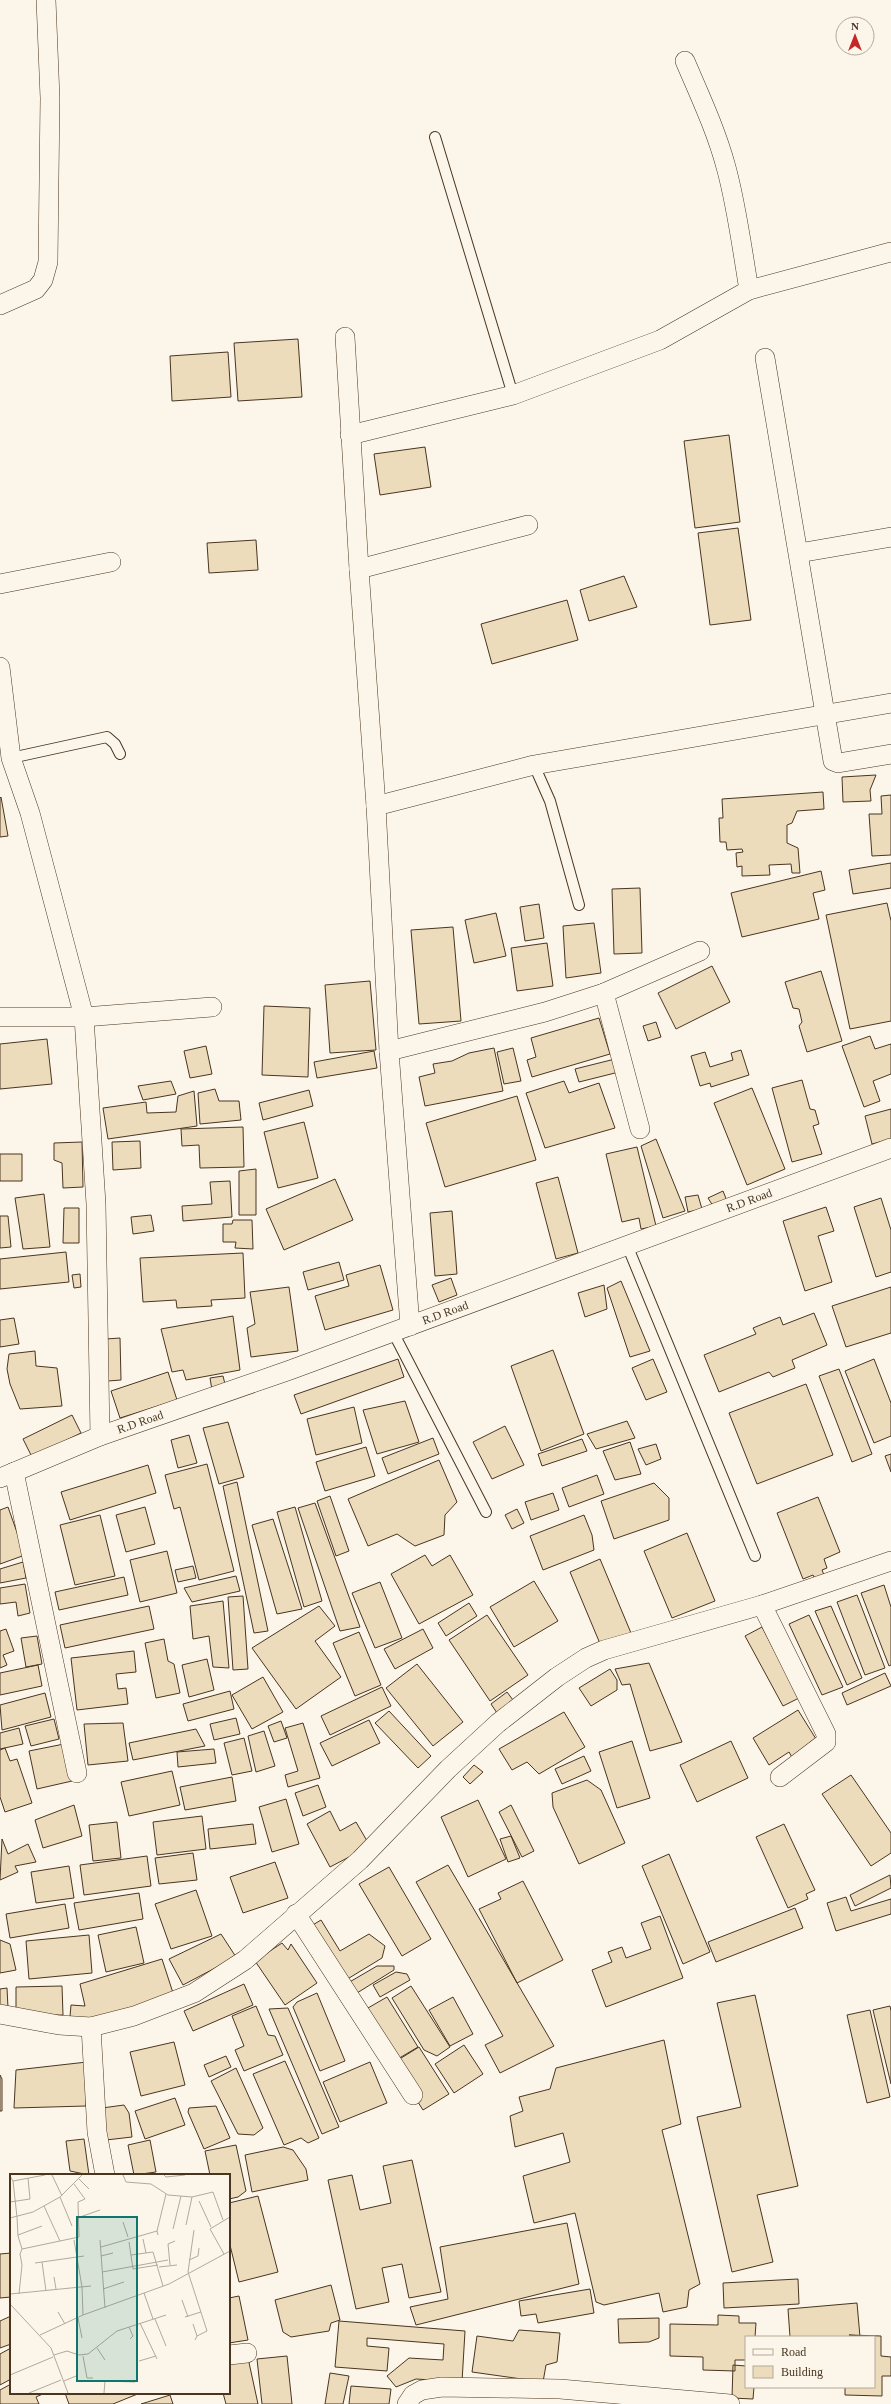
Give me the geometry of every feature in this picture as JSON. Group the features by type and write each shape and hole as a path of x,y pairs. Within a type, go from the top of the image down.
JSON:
{"street":[{"path":"0,305 36,289 43,280 48,262 50,98 46,0"},
{"path":"685,62 707,111 726,167 735,207 749,290"},
{"path":"350,435 513,395 660,340 749,290 891,252"},
{"path":"345,337 350,435 376,806 402,1329"},
{"path":"765,358 833,761 838,763 891,754"},
{"path":"359,569 528,525"},
{"path":"799,554 891,537"},
{"path":"0,584 111,562"},
{"path":"0,667 11,758 30,813 84,1017 96,1204 100,1436"},
{"path":"376,806 534,765 891,703"},
{"path":"389,1051 512,1021 604,993 700,951"},
{"path":"604,993 640,1129"},
{"path":"0,1016 84,1017 212,1007"},
{"name":"R.D Road","path":"7,1475 100,1436 402,1329 891,1148"},
{"path":"7,1475 78,1773"},
{"path":"0,2014 59,2025 91,2027 134,2016 194,1993 245,1960 296,1914 360,1860 448,1768 498,1723 557,1677 586,1658 604,1650 762,1604 891,1561"},
{"path":"762,1604 826,1734 826,1742 780,1777"},
{"path":"296,1914 413,2095"},
{"path":"91,2027 98,2132 105,2174"},
{"path":"407,2404 413,2395 422,2390 442,2387 560,2389 730,2404"}],"lane":[{"path":"435,137 513,395"},
{"path":"11,758 107,738 115,744 120,754"},
{"path":"534,765 550,801 579,905"},
{"path":"628,1245 755,1556"},
{"path":"402,1329 486,1512"}],"building":[{"path":"298,339 302,397 238,401 234,343"},
{"path":"228,352 231,397 172,401 170,356"},
{"path":"729,435 740,522 695,528 684,441"},
{"path":"425,447 431,487 380,495 374,454"},
{"path":"738,528 751,620 710,625 698,533"},
{"path":"256,540 258,570 209,573 207,543"},
{"path":"624,576 637,607 589,621 580,590"},
{"path":"567,600 578,640 492,664 481,624"},
{"path":"876,775 870,790 871,801 843,802 842,777"},
{"path":"823,792 824,809 797,811 792,823 787,825 787,843 798,848 800,873 792,873 791,864 769,865 770,875 742,876 742,866 737,867 736,853 743,852 742,849 727,850 726,842 720,842 719,818 723,818 722,799"},
{"path":"891,795 891,855 872,856 869,814 882,814 881,796"},
{"path":"1,797 8,836 0,837 0,798"},
{"path":"891,863 891,888 853,894 849,870"},
{"path":"821,871 825,890 813,893 819,919 742,937 731,893"},
{"path":"640,888 642,953 614,954 612,889"},
{"path":"887,903 891,921 891,1021 850,1029 826,915"},
{"path":"539,904 544,938 525,941 520,907"},
{"path":"496,913 506,956 474,963 465,920"},
{"path":"594,923 601,973 566,978 563,926"},
{"path":"453,927 461,1021 419,1024 411,930"},
{"path":"547,943 553,986 517,991 511,948"},
{"path":"712,966 730,1002 676,1029 658,993"},
{"path":"821,971 842,1041 807,1052 799,1026 802,1022 799,1009 793,1008 785,982"},
{"path":"370,981 376,1050 330,1053 325,985"},
{"path":"264,1006 310,1008 308,1077 262,1075"},
{"path":"599,1018 610,1054 532,1077 527,1060 536,1057 531,1038"},
{"path":"656,1022 661,1037 648,1041 643,1026"},
{"path":"870,1036 875,1049 891,1044 891,1074 873,1081 880,1101 864,1107 842,1046"},
{"path":"47,1039 52,1084 0,1089 0,1044"},
{"path":"206,1046 212,1074 190,1078 184,1051"},
{"path":"494,1048 503,1091 425,1106 419,1077 435,1073 433,1064 452,1061 469,1053"},
{"path":"513,1048 521,1081 504,1084 497,1052"},
{"path":"741,1050 749,1075 711,1087 710,1083 700,1086 691,1056 705,1052 710,1067 733,1060 731,1053"},
{"path":"374,1051 377,1068 317,1078 314,1062"},
{"path":"615,1059 619,1072 579,1082 575,1069"},
{"path":"802,1080 810,1109 815,1110 819,1124 813,1126 822,1154 792,1162 772,1088"},
{"path":"171,1081 176,1094 143,1100 138,1086"},
{"path":"564,1081 569,1093 599,1083 615,1128 545,1148 526,1093"},
{"path":"752,1088 785,1169 747,1185 714,1103"},
{"path":"215,1089 219,1101 239,1101 241,1120 200,1124 198,1093"},
{"path":"309,1090 313,1106 263,1120 259,1103"},
{"path":"194,1091 197,1126 108,1139 103,1108 146,1102 147,1113 176,1112 178,1096"},
{"path":"517,1096 536,1160 445,1187 426,1123"},
{"path":"891,1109 891,1139 872,1144 865,1116"},
{"path":"304,1122 318,1178 278,1188 264,1132"},
{"path":"243,1127 244,1167 200,1168 199,1145 182,1146 181,1129"},
{"path":"656,1139 685,1211 663,1218 641,1146"},
{"path":"140,1141 141,1168 113,1170 112,1142"},
{"path":"82,1142 83,1187 63,1188 62,1163 54,1160 54,1143"},
{"path":"637,1147 656,1226 641,1229 639,1218 622,1222 606,1154"},
{"path":"0,1154 22,1154 22,1181 0,1181"},
{"path":"256,1169 256,1215 239,1215 239,1171"},
{"path":"558,1177 578,1253 556,1259 536,1183"},
{"path":"335,1179 353,1220 284,1250 266,1209"},
{"path":"230,1181 232,1217 183,1221 182,1206 212,1204 210,1182"},
{"path":"723,1191 727,1201 713,1206 708,1198"},
{"path":"44,1194 50,1247 23,1249 15,1198"},
{"path":"698,1195 702,1209 688,1212 685,1197"},
{"path":"881,1198 891,1230 891,1272 876,1277 854,1207"},
{"path":"826,1207 834,1231 818,1236 832,1282 805,1291 783,1221"},
{"path":"64,1208 79,1208 79,1243 63,1243"},
{"path":"452,1211 457,1274 435,1276 430,1213"},
{"path":"151,1215 154,1231 133,1234 131,1217"},
{"path":"0,1216 8,1216 11,1247 0,1248"},
{"path":"233,1220 252,1220 253,1249 235,1248 236,1242 223,1242 223,1224 232,1224"},
{"path":"66,1252 69,1282 0,1289 0,1259"},
{"path":"243,1253 245,1298 211,1300 212,1306 177,1308 176,1300 143,1302 140,1258"},
{"path":"339,1262 344,1280 308,1290 303,1272"},
{"path":"380,1265 393,1310 325,1330 315,1296 349,1286 346,1275"},
{"path":"80,1274 81,1287 74,1288 72,1275"},
{"path":"451,1278 457,1295 439,1302 432,1285"},
{"path":"621,1281 650,1351 630,1357 607,1288"},
{"path":"604,1285 607,1309 585,1317 578,1293"},
{"path":"289,1287 298,1351 251,1357 247,1328 255,1324 250,1292"},
{"path":"891,1287 891,1333 846,1347 832,1306"},
{"path":"814,1313 827,1345 792,1360 795,1368 773,1377 769,1372 719,1392 704,1355 756,1334 753,1328 780,1317 783,1325"},
{"path":"233,1316 240,1370 186,1380 183,1370 172,1372 161,1329"},
{"path":"14,1318 19,1344 0,1347 0,1320"},
{"path":"120,1338 121,1380 108,1381 106,1339"},
{"path":"553,1350 584,1434 541,1451 511,1366"},
{"path":"35,1351 36,1366 57,1368 62,1406 20,1409 10,1384 7,1369 9,1354"},
{"path":"398,1359 404,1377 301,1414 294,1395"},
{"path":"653,1359 667,1392 646,1400 632,1368"},
{"path":"874,1359 891,1403 891,1436 874,1443 845,1371"},
{"path":"839,1369 872,1454 852,1462 819,1376"},
{"path":"168,1372 177,1400 120,1418 111,1391"},
{"path":"223,1376 226,1388 212,1390 210,1378"},
{"path":"806,1384 833,1455 757,1484 729,1413"},
{"path":"405,1401 419,1442 377,1454 363,1410"},
{"path":"354,1407 362,1443 316,1455 307,1419"},
{"path":"72,1415 81,1433 32,1457 23,1439"},
{"path":"627,1421 635,1438 596,1449 587,1434"},
{"path":"228,1422 244,1477 219,1484 203,1428"},
{"path":"505,1426 524,1465 492,1479 473,1442"},
{"path":"189,1435 197,1463 178,1468 171,1440"},
{"path":"433,1438 439,1454 388,1474 382,1458"},
{"path":"582,1439 587,1451 542,1466 538,1454"},
{"path":"630,1442 641,1474 615,1480 603,1451"},
{"path":"656,1444 661,1459 646,1465 638,1449"},
{"path":"366,1447 375,1476 325,1491 316,1462"},
{"path":"891,1454 891,1472 885,1456"},
{"path":"439,1460 457,1502 445,1515 444,1535 415,1546 397,1534 368,1546 348,1499"},
{"path":"207,1464 234,1571 199,1580 180,1507 174,1509 165,1475"},
{"path":"148,1465 156,1493 70,1520 61,1492"},
{"path":"597,1475 604,1494 569,1507 562,1488"},
{"path":"237,1482 268,1631 254,1633 223,1486"},
{"path":"654,1483 669,1498 669,1520 614,1539 601,1501"},
{"path":"553,1493 559,1510 531,1520 525,1502"},
{"path":"330,1496 349,1551 336,1556 317,1501"},
{"path":"818,1497 840,1552 824,1559 827,1568 822,1570 824,1575 815,1579 813,1575 803,1579 777,1513"},
{"path":"315,1503 360,1627 340,1631 298,1508"},
{"path":"8,1507 25,1555 0,1564 0,1510"},
{"path":"145,1507 155,1544 126,1552 116,1515"},
{"path":"295,1507 322,1601 304,1607 277,1512"},
{"path":"517,1509 524,1523 512,1529 505,1515"},
{"path":"100,1515 115,1576 75,1585 60,1525"},
{"path":"584,1515 592,1535 594,1550 543,1570 530,1536"},
{"path":"273,1519 302,1609 277,1614 252,1525"},
{"path":"687,1533 715,1601 672,1618 644,1551"},
{"path":"167,1551 177,1593 140,1602 130,1560"},
{"path":"425,1555 432,1566 450,1555 473,1595 419,1624 391,1574"},
{"path":"600,1559 631,1633 601,1646 570,1572"},
{"path":"23,1562 26,1578 0,1583 0,1569"},
{"path":"193,1566 196,1578 178,1582 175,1570"},
{"path":"236,1576 240,1591 192,1602 184,1588"},
{"path":"124,1577 128,1595 59,1610 55,1592"},
{"path":"534,1581 558,1621 514,1647 490,1607"},
{"path":"380,1582 402,1638 375,1648 352,1593"},
{"path":"25,1584 30,1613 18,1616 16,1602 0,1604 0,1588"},
{"path":"884,1585 891,1607 891,1665 889,1666 861,1593"},
{"path":"857,1595 885,1668 865,1675 837,1602"},
{"path":"243,1596 248,1669 233,1670 228,1597"},
{"path":"223,1601 229,1668 213,1667 209,1636 193,1639 190,1606"},
{"path":"469,1603 477,1616 446,1636 438,1623"},
{"path":"149,1606 154,1629 65,1648 60,1625"},
{"path":"319,1606 335,1626 315,1641 341,1677 296,1709 252,1648"},
{"path":"831,1606 862,1678 847,1685 815,1611"},
{"path":"487,1615 528,1675 490,1701 449,1640"},
{"path":"809,1615 843,1687 822,1695 789,1624"},
{"path":"762,1627 799,1698 783,1706 745,1636"},
{"path":"6,1629 14,1651 3,1655 7,1665 0,1668 0,1631"},
{"path":"423,1629 433,1648 395,1669 384,1649"},
{"path":"359,1632 381,1685 355,1696 333,1643"},
{"path":"37,1636 42,1664 26,1667 21,1638"},
{"path":"164,1639 168,1661 174,1664 180,1693 156,1698 145,1643"},
{"path":"134,1651 136,1672 116,1674 118,1689 126,1688 128,1704 77,1710 71,1658"},
{"path":"207,1659 214,1690 189,1697 182,1665"},
{"path":"649,1663 682,1742 650,1751 630,1684 622,1685 615,1669"},
{"path":"417,1664 463,1722 433,1746 386,1688"},
{"path":"38,1665 42,1686 0,1695 0,1673"},
{"path":"610,1669 617,1680 617,1690 591,1706 579,1688"},
{"path":"885,1673 891,1686 847,1705 842,1693"},
{"path":"263,1677 283,1712 252,1729 232,1695"},
{"path":"382,1687 391,1706 330,1735 321,1716"},
{"path":"230,1691 234,1709 188,1721 183,1704"},
{"path":"507,1692 516,1704 499,1716 491,1704"},
{"path":"45,1693 51,1717 2,1730 0,1705"},
{"path":"798,1710 816,1739 810,1742 814,1750 794,1761 789,1752 769,1765 753,1738"},
{"path":"389,1711 431,1756 418,1768 375,1723"},
{"path":"564,1712 585,1747 539,1774 527,1762 512,1770 499,1749"},
{"path":"236,1718 240,1734 214,1740 210,1724"},
{"path":"54,1719 59,1739 31,1746 25,1726"},
{"path":"369,1720 380,1743 332,1766 320,1743"},
{"path":"281,1721 287,1738 274,1742 268,1726"},
{"path":"123,1723 128,1761 88,1765 84,1724"},
{"path":"303,1723 320,1778 288,1787 285,1775 298,1771 285,1728"},
{"path":"19,1728 23,1744 0,1749 0,1733"},
{"path":"196,1729 205,1746 133,1760 129,1743"},
{"path":"264,1731 275,1766 256,1772 248,1736"},
{"path":"244,1738 252,1771 232,1775 224,1743"},
{"path":"632,1741 650,1798 617,1808 599,1752"},
{"path":"731,1741 748,1778 697,1802 680,1765"},
{"path":"64,1744 72,1781 37,1789 29,1751"},
{"path":"5,1748 10,1761 17,1759 32,1803 5,1812 0,1797 0,1750"},
{"path":"214,1749 216,1763 178,1767 177,1752"},
{"path":"584,1756 591,1771 562,1784 555,1769"},
{"path":"474,1765 483,1772 470,1784 463,1777"},
{"path":"172,1771 180,1805 129,1816 121,1782"},
{"path":"851,1775 891,1833 891,1853 871,1866 822,1794"},
{"path":"232,1777 236,1801 185,1810 180,1787"},
{"path":"587,1780 601,1790 625,1843 579,1864 553,1807 552,1793"},
{"path":"318,1785 326,1807 303,1816 295,1793"},
{"path":"286,1799 299,1844 272,1852 259,1807"},
{"path":"478,1800 506,1859 468,1877 441,1817"},
{"path":"74,1805 82,1836 43,1848 35,1820"},
{"path":"511,1805 534,1851 522,1857 499,1812"},
{"path":"330,1811 340,1831 356,1822 370,1846 330,1867 307,1824"},
{"path":"202,1816 206,1849 157,1855 153,1822"},
{"path":"117,1822 121,1858 93,1861 89,1825"},
{"path":"253,1824 256,1844 210,1849 208,1829"},
{"path":"784,1824 815,1890 806,1894 808,1899 788,1908 756,1837"},
{"path":"511,1836 520,1858 508,1862 500,1839"},
{"path":"2,1839 8,1854 28,1844 36,1862 15,1866 18,1872 0,1880"},
{"path":"193,1853 197,1880 159,1884 155,1858"},
{"path":"669,1854 710,1952 683,1964 642,1866"},
{"path":"147,1856 151,1886 84,1895 80,1865"},
{"path":"275,1862 288,1898 243,1913 230,1877"},
{"path":"448,1865 554,2046 500,2073 485,2045 503,2036 416,1882"},
{"path":"69,1866 74,1898 36,1903 31,1872"},
{"path":"389,1867 431,1939 402,1956 359,1884"},
{"path":"890,1875 891,1888 855,1906 850,1895"},
{"path":"523,1881 563,1960 517,1983 479,1909 501,1899 498,1893"},
{"path":"196,1890 212,1936 171,1949 155,1904"},
{"path":"139,1893 143,1919 79,1930 74,1903"},
{"path":"846,1897 851,1911 891,1899 891,1914 836,1931 827,1903"},
{"path":"65,1904 69,1928 10,1938 6,1914"},
{"path":"795,1908 803,1928 716,1962 708,1942"},
{"path":"660,1916 683,1978 606,2007 592,1970 612,1962 608,1952 622,1947 626,1958 651,1949 641,1923"},
{"path":"321,1920 340,1951 369,1934 385,1946 382,1958 336,1986 303,1931"},
{"path":"136,1927 144,1963 106,1972 98,1935"},
{"path":"221,1934 236,1957 183,1985 169,1959"},
{"path":"89,1935 92,1973 29,1979 26,1941"},
{"path":"0,1940 10,1944 16,1970 0,1973"},
{"path":"282,1943 288,1950 291,1944 317,1983 285,2005 255,1961"},
{"path":"162,1959 174,1996 69,2028 71,2005 85,2006 80,1984"},
{"path":"377,1966 394,1966 394,1970 349,1998 341,1987"},
{"path":"396,1972 407,1974 410,1980 380,1997 373,1985"},
{"path":"244,1984 253,2005 193,2031 184,2011"},
{"path":"62,1986 63,2015 16,2016 16,1987"},
{"path":"411,1986 450,2047 437,2056 424,2050 392,1998"},
{"path":"7,1988 8,2008 0,2008 0,1989"},
{"path":"317,1993 345,2061 320,2071 293,2007 297,2002"},
{"path":"755,1995 798,2186 757,2195 773,2262 732,2272 697,2117 741,2107 717,2003"},
{"path":"387,1997 418,2047 391,2063 361,2012"},
{"path":"453,1997 473,2034 450,2046 429,2010"},
{"path":"256,2006 268,2035 275,2036 283,2055 244,2071 235,2050 244,2046 232,2016"},
{"path":"890,2006 891,2011 891,2084 873,2010"},
{"path":"288,2008 339,2127 322,2134 269,2009"},
{"path":"870,2010 890,2097 867,2103 847,2015"},
{"path":"664,2040 681,2124 662,2130 700,2284 689,2290 687,2307 663,2312 659,2293 604,2305 596,2302 575,2213 534,2223 523,2176 570,2162 563,2133 515,2147 510,2116 523,2111 519,2097 550,2089 556,2068"},
{"path":"174,2042 185,2085 141,2096 130,2052"},
{"path":"464,2045 483,2074 454,2093 435,2064"},
{"path":"419,2047 449,2094 423,2110 393,2063"},
{"path":"226,2056 231,2067 209,2077 204,2065"},
{"path":"285,2061 319,2138 308,2143 301,2138 284,2145 253,2074"},
{"path":"87,2062 86,2106 14,2108 16,2070"},
{"path":"370,2062 387,2103 340,2122 323,2082"},
{"path":"236,2068 263,2128 254,2135 238,2134 211,2081"},
{"path":"0,2075 2,2079 2,2111 0,2111"},
{"path":"175,2098 185,2125 145,2139 135,2111"},
{"path":"124,2105 129,2113 132,2137 106,2140 102,2108"},
{"path":"216,2106 230,2138 204,2149 188,2112 189,2108"},
{"path":"84,2139 89,2174 70,2171 66,2141"},
{"path":"150,2140 156,2172 134,2174 128,2145"},
{"path":"236,2145 246,2191 238,2197 230,2199 230,2174 210,2174 205,2151"},
{"path":"283,2147 293,2150 306,2169 308,2180 252,2192 245,2155"},
{"path":"412,2160 441,2292 409,2298 402,2264 382,2268 389,2302 356,2309 328,2180 352,2175 360,2210 391,2203 383,2166"},
{"path":"258,2196 278,2272 239,2282 230,2245 230,2203"},
{"path":"567,2223 579,2284 416,2325 410,2307 448,2299 440,2247"},
{"path":"10,2253 10,2297 0,2298 0,2254"},
{"path":"798,2279 799,2304 724,2308 723,2283"},
{"path":"331,2285 340,2320 331,2323 329,2331 291,2337 283,2332 275,2300"},
{"path":"590,2289 594,2313 538,2323 536,2314 521,2316 519,2301"},
{"path":"239,2296 248,2340 230,2343 230,2298"},
{"path":"857,2303 860,2336 790,2336 788,2309"},
{"path":"718,2315 739,2316 739,2323 756,2323 755,2336 745,2336 745,2360 735,2360 735,2371 703,2370 703,2357 670,2356 670,2324 718,2325"},
{"path":"10,2316 10,2344 0,2348 0,2321"},
{"path":"659,2318 659,2338 649,2342 619,2343 618,2319"},
{"path":"339,2321 465,2331 462,2382 416,2379 396,2387 387,2376 409,2358 443,2360 444,2344 367,2338 367,2346 389,2348 387,2371 335,2367"},
{"path":"519,2330 560,2333 557,2362 546,2365 543,2382 472,2372 477,2336 513,2341"},
{"path":"849,2335 881,2336 881,2356 891,2357 891,2376 882,2376 882,2396 845,2395 845,2388 875,2388 875,2336"},
{"path":"10,2349 10,2380 0,2385 0,2354"},
{"path":"287,2356 292,2404 262,2404 257,2359"},
{"path":"248,2358 258,2404 226,2404 223,2394 230,2394 230,2362"},
{"path":"733,2365 745,2366 745,2388 754,2388 753,2399 732,2398"},
{"path":"330,2373 349,2376 343,2404 325,2404"},
{"path":"10,2385 10,2394 43,2394 36,2397 39,2404 0,2404 0,2390"},
{"path":"351,2386 391,2389 389,2404 349,2404"},
{"path":"65,2394 138,2394 113,2404 69,2404"},
{"path":"170,2395 173,2404 141,2404"}]}
